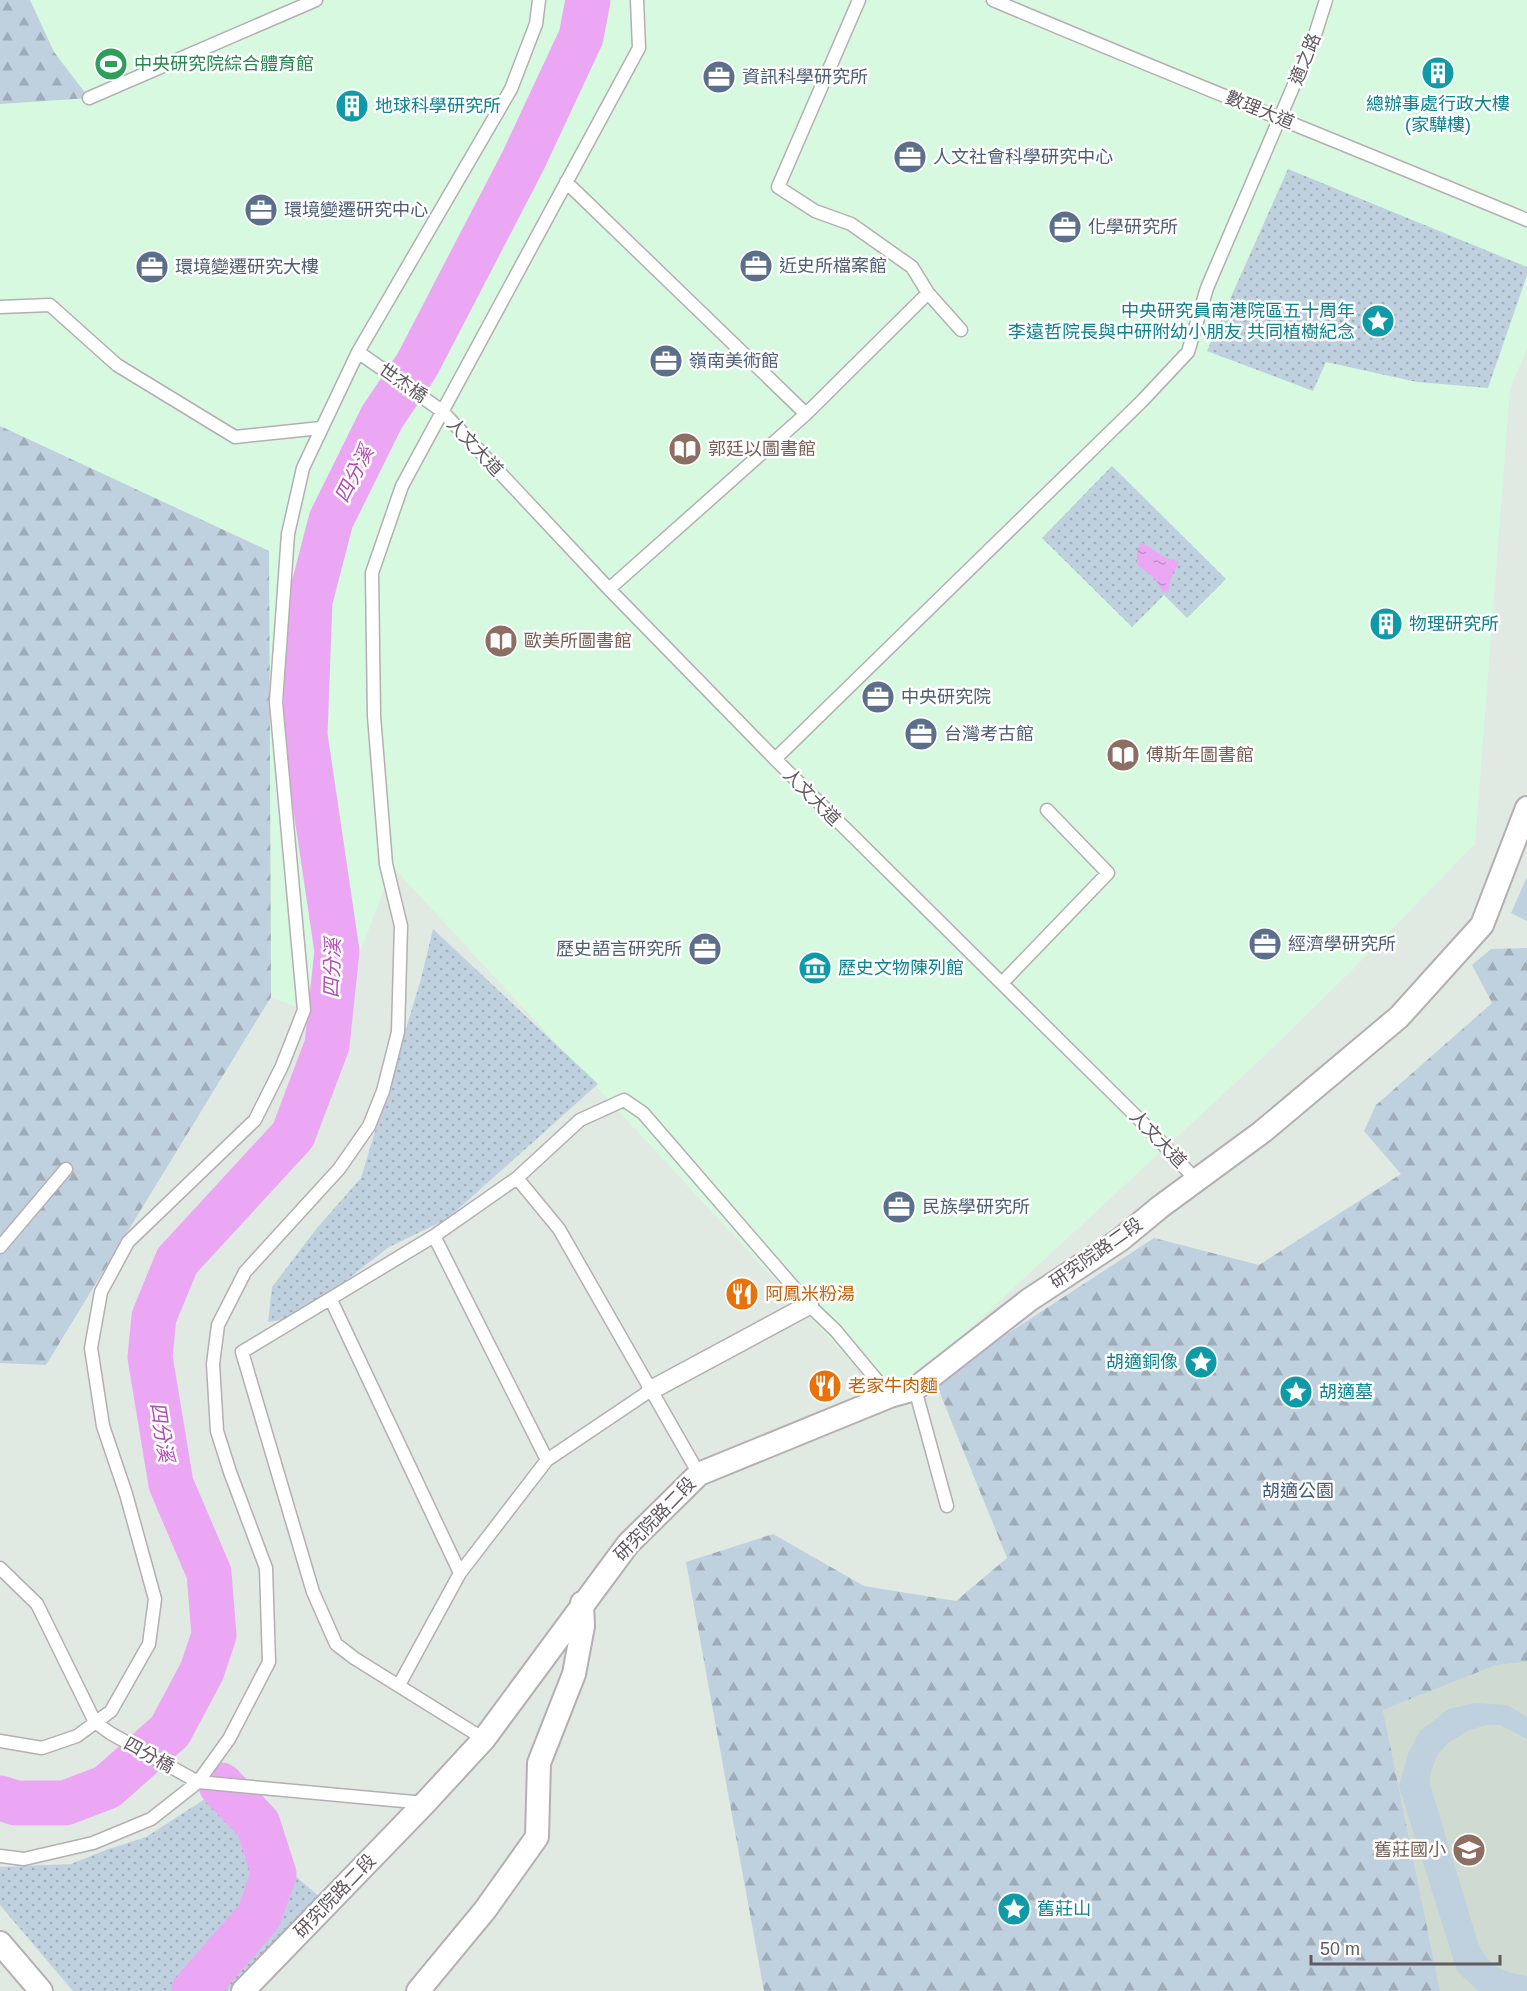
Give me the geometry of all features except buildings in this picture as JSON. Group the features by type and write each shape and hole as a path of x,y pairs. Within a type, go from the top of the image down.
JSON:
{"street":[{"name":"研究院路二段","path":"243,1991 484,1739 582,1603 628,1544 699,1474 891,1396 915,1389 1029,1300 1120,1240 1160,1207 1262,1132 1399,1017 1482,925 1527,808"},
{"path":"651,1390 809,1305"},
{"path":"418,1991 485,1911 537,1837 539,1762 574,1674 583,1626 582,1603"},
{"path":"0,1943 41,1991"}],"lane":[{"path":"89,98 316,0"},
{"path":"0,1741 42,1748 77,1736 111,1710 149,1644 155,1599 126,1494 103,1426 91,1348 101,1292 128,1242 255,1120 282,1066 304,1010 276,702 288,534 303,468 358,352 511,89 536,24 540,0"},
{"path":"0,1856 24,1859 93,1843 151,1819 193,1779 229,1739 269,1662 266,1568 217,1431 213,1364 218,1325 245,1272 339,1169 369,1126 383,1091 398,1032 401,926 386,864 374,716 372,573 402,486 438,408 639,48 637,0"},
{"path":"860,0 778,187 815,211 851,224 912,267 927,293 962,330"},
{"name":"數理大道","path":"993,0 1527,220"},
{"name":"適之路","path":"775,759 1143,401 1188,352 1207,288 1314,38 1326,0"},
{"path":"566,182 806,414"},
{"path":"609,589 806,414 927,293"},
{"path":"0,307 50,305 117,365 235,437 321,428"},
{"name":"世杰橋","path":"358,352 438,408"},
{"name":"人文大道","path":"438,408 609,589 775,759 1002,982 1147,1127 1197,1181"},
{"path":"1002,982 1108,873 1047,810"},
{"path":"484,1739 354,1658 336,1644 313,1592 242,1352 434,1236 518,1178 580,1120 624,1100 643,1113 891,1396"},
{"path":"0,1247 66,1169"},
{"path":"518,1178 559,1229 699,1474"},
{"path":"434,1236 547,1460"},
{"path":"331,1300 460,1573"},
{"path":"915,1389 947,1506"},
{"path":"399,1685 460,1573 547,1460 651,1390"},
{"path":"0,1568 37,1604 95,1722"},
{"name":"四分橋","path":"95,1722 110,1733 193,1779"},
{"path":"193,1779 425,1803"}],"shaded area":[{"name":"中央研究院","path":"0,0 1527,0 1527,348 1510,389 1475,844 1259,1061 889,1403 393,867 333,1021 271,997 269,551 0,426"},
{"name":"舊莊國小","path":"1527,1662 1527,1991 1440,1991 1383,1710 1496,1665"}],"green space":[{"path":"0,0 30,0 54,52 89,98 0,104"},
{"path":"1288,169 1527,267 1527,275 1488,388 1417,382 1326,362 1313,391 1207,351"},
{"path":"0,426 269,551 271,997 46,1365 0,1363"},
{"path":"1112,466 1226,579 1187,618 1164,595 1132,627 1042,538"},
{"path":"1527,877 1527,921 1511,913"},
{"path":"433,929 598,1084 447,1219 389,1247 299,1317 268,1322 272,1287 317,1228 361,1178 421,979"},
{"name":"胡適公園","path":"1527,948 1527,1662 1496,1665 1383,1710 1440,1991 764,1991 686,1562 773,1534 864,1586 956,1601 1007,1558 935,1381 1154,1238 1259,1265 1401,1174 1364,1131 1376,1105 1492,1003 1472,965 1491,949"},
{"path":"1475,1703 1507,1705 1527,1717 1527,1739 1500,1725 1486,1725 1467,1731 1448,1743 1438,1754 1429,1781 1478,1943 1487,1958 1497,1967 1510,1973 1527,1976 1527,1991 1478,1991 1457,1971 1399,1786 1409,1751 1420,1731 1449,1709"},
{"path":"205,1799 321,1898 228,1991 73,1991 0,1905 0,1867 71,1864 146,1837"}],"water":[{"path":"1141,542 1166,558 1179,562 1171,578 1168,593 1162,591 1156,580 1137,564 1137,553"}],"waterway":[{"name":"四分溪","path":"0,1798 16,1803 65,1803 107,1787 170,1731 202,1671 214,1635 209,1573 171,1484 150,1357 154,1317 177,1261 293,1135 327,1045 337,951 305,735 310,601 331,520 382,417 417,365 523,161 581,37 588,0"},
{"path":"194,1991 259,1916 274,1874 258,1824 221,1785"}],"place":[{"name":"中央研究院綜合體育館","path":"111,64"},
{"name":"總辦事處行政大樓 (家驊樓)","path":"1438,73"},
{"name":"資訊科學研究所","path":"719,77"},
{"name":"地球科學研究所","path":"352,106"},
{"name":"人文社會科學研究中心","path":"910,157"},
{"name":"環境變遷研究中心","path":"261,210"},
{"name":"化學研究所","path":"1065,227"},
{"name":"近史所檔案館","path":"756,266"},
{"name":"環境變遷研究大樓","path":"152,267"},
{"name":"中央研究員南港院區五十周年 李遠哲院長與中研附幼小朋友 共同植樹紀念","path":"1378,321"},
{"name":"嶺南美術館","path":"666,361"},
{"name":"郭廷以圖書館","path":"685,449"},
{"name":"物理研究所","path":"1386,624"},
{"name":"歐美所圖書館","path":"501,641"},
{"name":"中央研究院","path":"878,697"},
{"name":"台灣考古館","path":"921,734"},
{"name":"傅斯年圖書館","path":"1123,755"},
{"name":"經濟學研究所","path":"1265,944"},
{"name":"歷史語言研究所","path":"705,949"},
{"name":"歷史文物陳列館","path":"815,968"},
{"name":"民族學研究所","path":"899,1207"},
{"name":"阿鳳米粉湯","path":"742,1294"},
{"name":"胡適銅像","path":"1201,1362"},
{"name":"老家牛肉麵","path":"825,1386"},
{"name":"胡適墓","path":"1296,1392"},
{"name":"舊莊國小","path":"1469,1850"},
{"name":"舊莊山","path":"1014,1909"}]}
